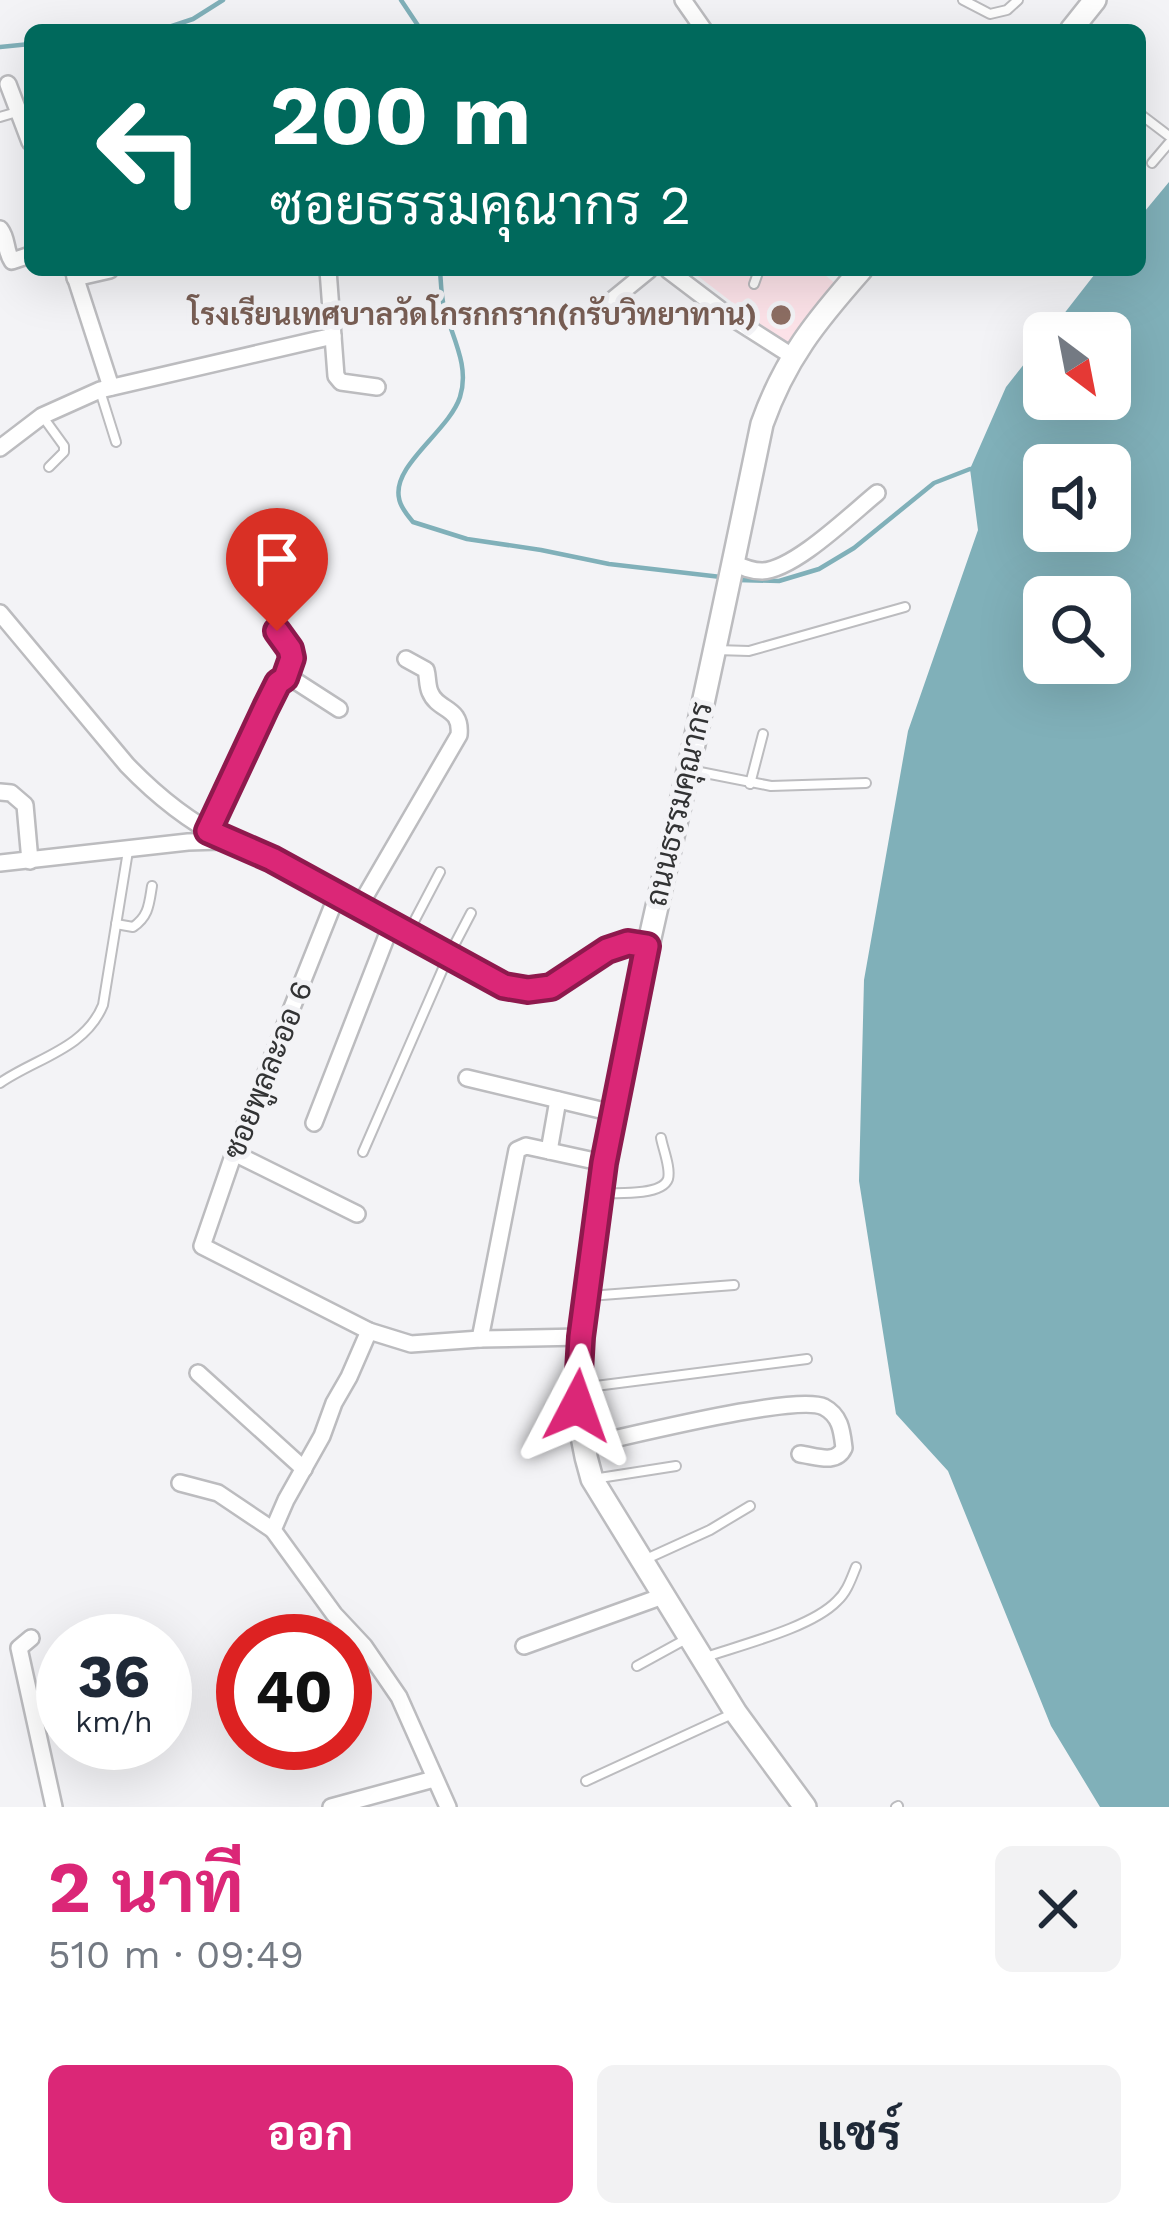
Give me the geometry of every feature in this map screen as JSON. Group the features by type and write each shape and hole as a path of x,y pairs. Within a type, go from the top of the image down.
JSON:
{"street":[{"path":"1076,24 1095,0"},
{"path":"8,84 24,125"},
{"path":"0,230 12,261 24,257"},
{"path":"75,276 105,388"},
{"path":"328,276 335,370 341,382 377,387"},
{"path":"611,302 642,276"},
{"path":"676,276 792,356"},
{"name":"ถนนธรรมคุณากร","path":"805,1807 736,1713 592,1479 577,1406 581,1337 613,1113 762,424 792,356 848,276"},
{"path":"0,448 42,416 105,388 333,335"},
{"path":"732,567 765,571 781,567 877,494"},
{"path":"0,613 148,787 208,831 272,859 504,986 538,990 566,979 607,950 628,943 647,946"},
{"path":"359,907 461,725 430,693 426,670 406,659"},
{"path":"208,831 278,683 285,678 294,680 339,709"},
{"path":"0,792 11,793 25,806 30,861"},
{"path":"0,862 204,841 240,847"},
{"name":"ซอยพูลละออ 6","path":"337,895 202,1246 370,1331"},
{"path":"314,1124 391,925"},
{"path":"467,1078 613,1113"},
{"path":"549,1151 558,1100"},
{"path":"480,1339 517,1150 526,1146 604,1163"},
{"path":"234,1153 357,1214"},
{"path":"273,1530 370,1331 411,1344 581,1337"},
{"path":"198,1372 304,1469"},
{"path":"582,1446 723,1415 820,1404 836,1417 844,1448 833,1459 800,1454"},
{"path":"180,1483 218,1493 273,1530 399,1697 448,1807"},
{"path":"524,1646 663,1595"},
{"path":"31,1638 19,1648 54,1807"},
{"path":"332,1807 434,1779"}],"lane":[{"path":"963,0 990,14 1007,10 1018,0"},
{"path":"0,117 19,111"},
{"path":"1146,119 1169,140 1152,163"},
{"path":"754,284 757,276"},
{"path":"105,388 116,442"},
{"path":"42,416 64,446 49,467"},
{"path":"714,650 749,651 905,607"},
{"path":"277,631 292,658 285,678"},
{"path":"750,784 764,734"},
{"path":"689,769 770,786 866,783"},
{"path":"0,1083 71,1044 98,1017 104,1005 128,850"},
{"path":"407,934 440,872"},
{"path":"116,924 133,927 142,921 148,914 152,886"},
{"path":"362,1152 471,913"},
{"path":"599,1193 638,1192 666,1184 669,1176 661,1138"},
{"path":"587,1296 734,1286"},
{"path":"578,1388 807,1359"},
{"path":"592,1479 676,1466"},
{"path":"642,1561 750,1506"},
{"path":"702,1658 819,1614 835,1604 856,1567"},
{"path":"637,1666 689,1637"},
{"path":"586,1781 736,1713"}],"shaded area":[{"name":"โรงเรียนเทศบาลวัดโกรกกราก(กรับวิทยาทาน)","path":"698,276 826,276 837,285 788,345"}],"water":[{"path":"1169,182 1169,1807 1100,1807 1051,1726 948,1471 896,1414 859,1181 864,980 908,731 978,530 970,469 1006,387 1023,366 1023,420 1131,420 1131,312 1065,312 1093,276 1146,276 1146,210"}],"waterway":[{"path":"178,24 223,0"},
{"path":"401,0 417,24"},
{"path":"0,47 24,45"},
{"path":"441,276 463,385 454,410 412,461 399,486 401,505 413,522 467,539 609,564 721,577"},
{"path":"738,580 779,581 819,569 854,548 934,483 975,469"}],"place":[{"name":"โรงเรียนเทศบาลวัดโกรกกราก(กรับวิทยาทาน)","path":"781,315"}],"route":[{"path":"277,631 292,658 208,831 272,859 504,986 551,987 607,950 628,943 647,946 604,1163 581,1337 577,1406"}]}
